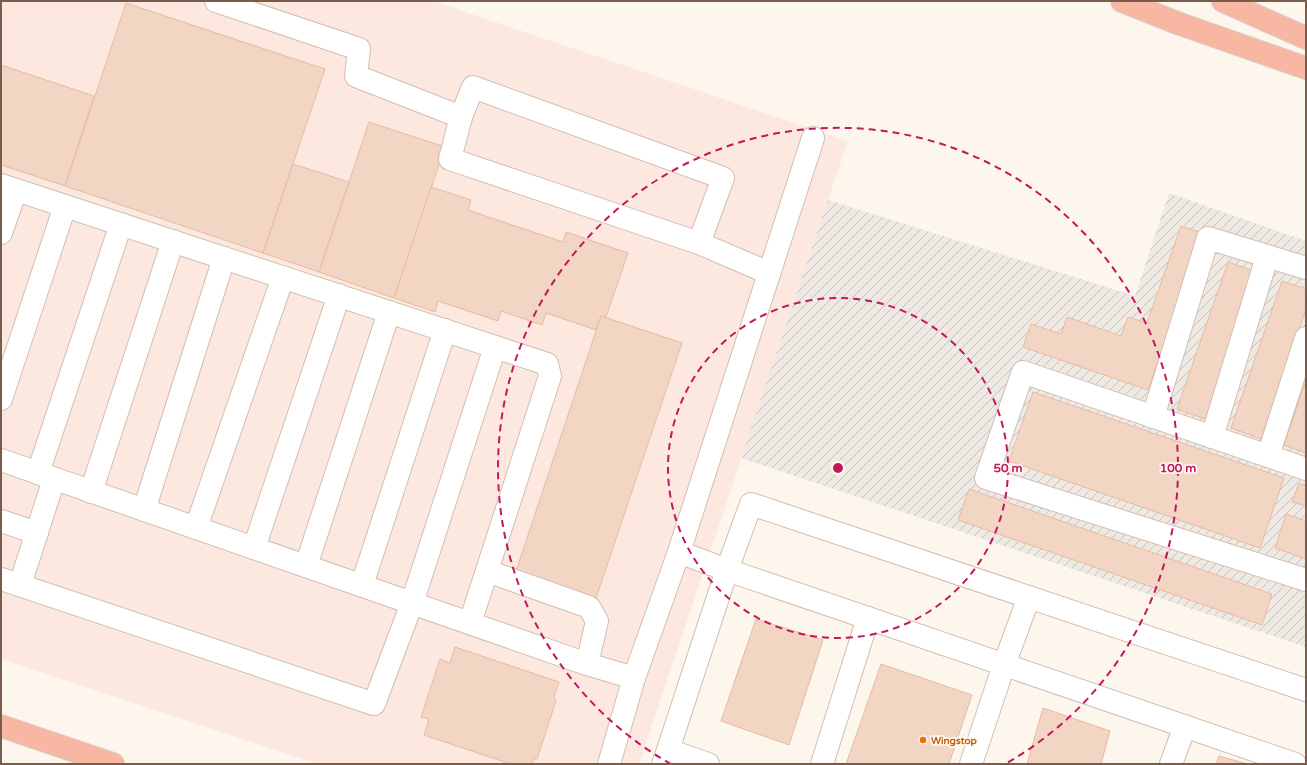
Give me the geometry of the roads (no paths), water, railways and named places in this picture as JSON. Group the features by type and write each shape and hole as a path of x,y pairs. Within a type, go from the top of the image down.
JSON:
{"highway":[{"path":"1122,1 1180,24 1306,68"},
{"path":"1223,1 1306,38"},
{"path":"1,726 112,764"}],"lane":[{"path":"216,1 359,49 356,76 461,117"},
{"path":"699,244 723,178 473,87 461,117 450,159 699,244 769,273"},
{"path":"609,764 634,678 679,552 813,138"},
{"path":"1,233 9,187 547,364 550,376 470,623"},
{"path":"1,399 65,206"},
{"path":"121,224 46,476 37,533 11,582 374,704 412,603 496,347"},
{"path":"1153,417 1208,238 1306,268"},
{"path":"91,492 173,241"},
{"path":"1212,437 1267,257"},
{"path":"144,510 224,258"},
{"path":"196,528 282,277"},
{"path":"254,548 339,295"},
{"path":"306,566 389,312"},
{"path":"362,585 445,330"},
{"path":"1268,456 1306,338"},
{"path":"1306,469 1023,372 986,478 1306,580"},
{"path":"1,460 587,664 634,678"},
{"path":"708,764 666,757 727,570 751,504 1306,690"},
{"path":"1,521 37,533"},
{"path":"679,552 727,570 1295,764"},
{"path":"487,572 589,608 597,621 587,664"},
{"path":"971,764 1004,665 1029,597"},
{"path":"822,764 868,618"},
{"path":"1171,764 1185,726"}],"place":[{"name":"Wingstop","path":"923,740"}]}
